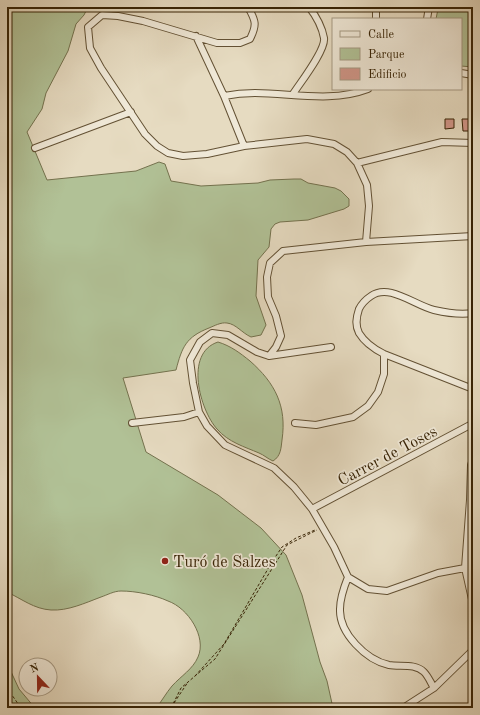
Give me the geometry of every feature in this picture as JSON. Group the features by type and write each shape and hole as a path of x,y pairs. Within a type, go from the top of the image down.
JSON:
{"street":[{"path":"248,7 254,17 255,27 250,39 240,43 217,43 143,21 118,16 102,15 88,27 90,48 145,134 157,146 168,153 183,156 207,154 244,146 307,139 334,144 347,152 357,163 367,185 369,206 366,242"},
{"path":"293,94 320,53 324,39 316,17 309,7"},
{"path":"376,7 376,18"},
{"path":"427,18 429,7"},
{"path":"196,36 224,96 244,146"},
{"path":"462,73 473,75"},
{"path":"224,96 253,93 293,94 323,97 353,94 365,90"},
{"path":"36,148 131,112"},
{"path":"357,163 442,142 473,143"},
{"path":"268,356 276,347 282,336 268,297 267,277 270,263 283,251 366,242 473,236"},
{"path":"473,313 462,315 433,310 390,292 376,292 362,303 357,314 356,327 363,339 373,348 384,354 462,386 473,389"},
{"path":"331,347 268,356 257,352 228,335 212,334 200,342 190,360 199,412 207,426 225,445 274,468 294,487 312,509 323,527 348,577 368,589 387,591 438,574 465,568"},
{"path":"295,423 316,425 353,417 368,406 378,392 384,374 384,354"},
{"path":"132,423 184,416 199,412"},
{"name":"Carrer de Toses","path":"312,509 422,452 470,426 473,422"},
{"path":"473,459 471,465 465,568 473,604"},
{"path":"348,577 343,590 340,611 345,631 358,647 374,660 389,665 414,666 424,672 434,688"},
{"path":"403,708 434,688 473,650"}],"path":[{"path":"171,708 181,688 215,659 287,545 323,527"},
{"path":"171,708 189,682 224,644 282,547 296,538 323,527"},
{"path":"7,688 21,708"}],"green space":[{"path":"7,7 88,7 84,15 76,24 68,51 46,93 42,109 27,132 47,180 136,171 159,162 165,164 171,181 201,186 301,179 308,183 335,188 341,191 349,199 349,206 344,209 308,220 280,222 275,224 271,229 269,247 258,260 256,296 266,325 261,335 251,337 230,324 220,324 201,331 190,339 180,355 176,370 123,378 146,452 218,495 261,528 286,555 302,595 320,662 327,681 333,708 156,708 172,686 193,665 198,657 200,641 198,632 189,617 182,610 168,601 157,597 121,591 113,592 70,608 51,610 34,606 7,592"},
{"path":"440,7 473,7 473,67 462,66 462,18 436,18 438,9"},
{"path":"218,342 239,353 259,369 277,396 283,416 283,428 280,452 278,457 273,461 261,454 237,444 221,434 205,409 198,382 198,369 201,358 207,348"},
{"path":"7,663 18,687 18,697 26,697 35,708 7,708"}],"building":[{"path":"445,119 454,119 454,128 445,129"},
{"path":"462,119 473,119 473,131 463,131"}],"place":[{"name":"Turó de Salzes","path":"165,561"}]}
